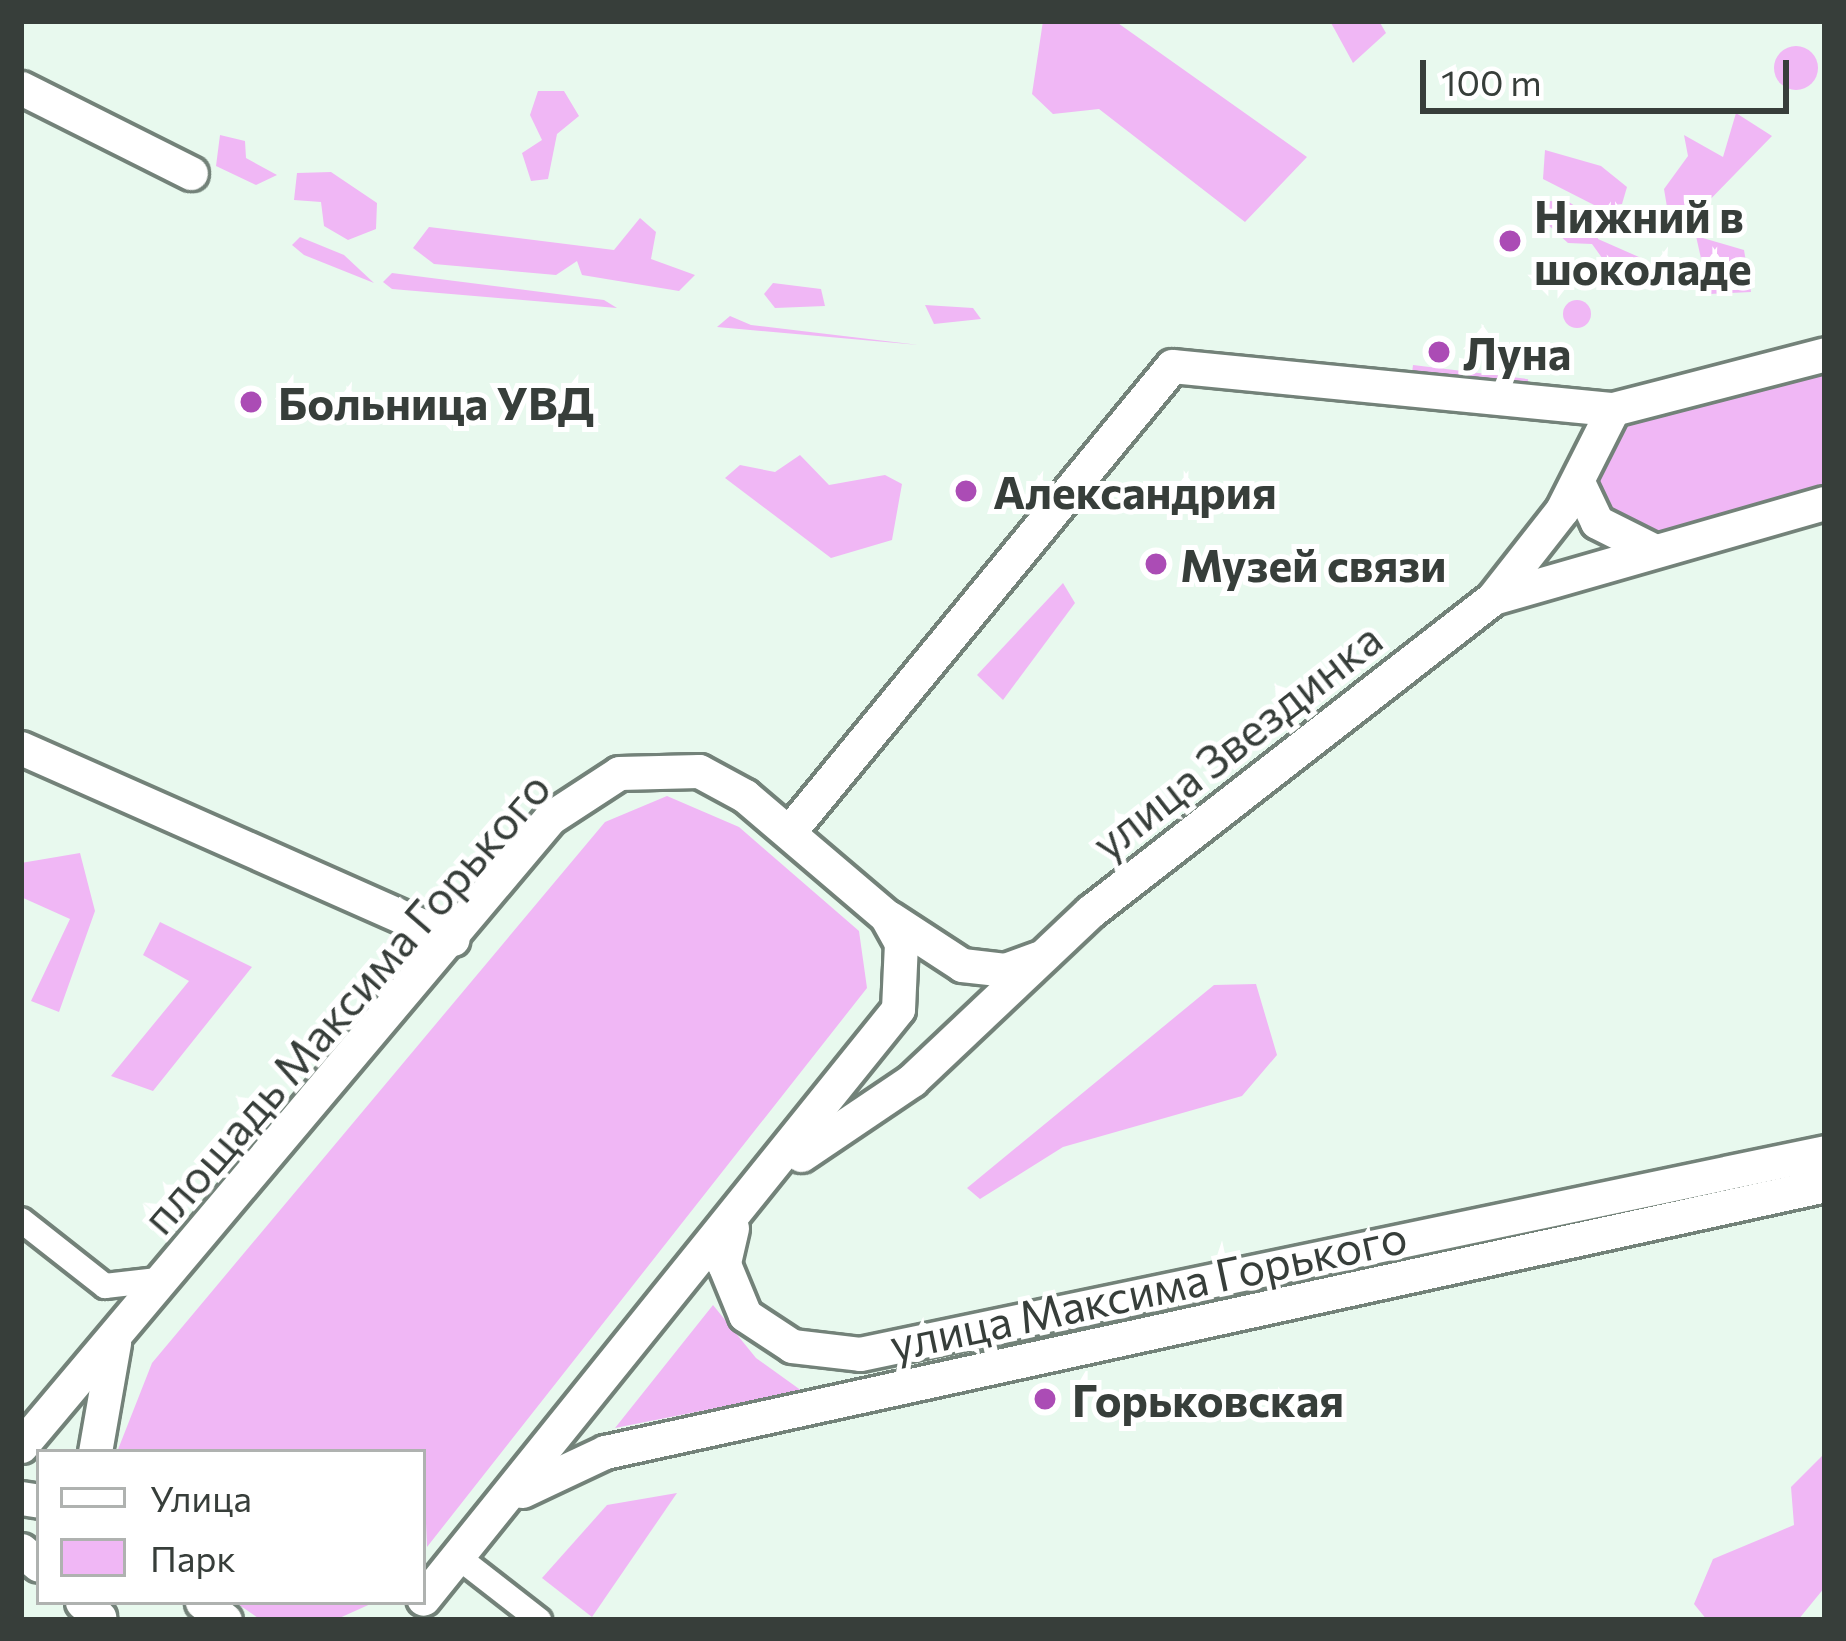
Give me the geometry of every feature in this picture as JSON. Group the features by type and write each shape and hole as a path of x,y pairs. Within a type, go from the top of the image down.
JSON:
{"main road":[{"path":"21,88 191,173"},
{"path":"789,832 1172,366 1613,409 1825,354"},
{"name":"улица Звездинка","path":"775,1173 912,1080 1040,958 1493,598 1578,482 1613,409"},
{"path":"1578,482 1597,522 1652,550"},
{"name":"улица Звездинка","path":"1493,598 1825,503"},
{"path":"21,748 453,939"},
{"name":"площадь Максима Горького","path":"21,1446 453,939 550,818 619,773 699,772 789,832 886,916"},
{"path":"426,1595 733,1226 898,1009 901,943 886,916"},
{"name":"улица Звездинка","path":"886,916 962,964 1005,970 1040,958"},
{"name":"улица Максима Горького","path":"733,1226 724,1264 745,1315 792,1346 860,1354 1825,1152"},
{"name":"улица Максима Горького","path":"500,1504 605,1452 1825,1185"},
{"path":"96,1449 116,1335"}],"street":[{"path":"21,1220 105,1286 141,1288 171,1273"},
{"path":"458,1557 539,1620"}],"green space":[{"path":"1043,21 1115,21 1307,157 1245,222 1099,109 1053,114 1032,94"},
{"path":"1330,21 1379,21 1386,33 1353,63"},
{"path":"1796,46 1811,53 1818,68 1811,83 1796,90 1781,83 1774,68 1781,53"},
{"path":"538,91 564,91 579,116 557,134 548,179 531,181 522,153 542,140 530,115"},
{"path":"1736,113 1772,136 1698,212 1667,207 1664,189 1688,156 1684,135 1723,157"},
{"path":"220,135 245,141 246,158 277,175 256,185 216,166"},
{"path":"1545,150 1601,166 1627,187 1622,204 1598,207 1543,179"},
{"path":"331,172 377,203 376,229 348,240 324,226 321,202 294,200 297,173"},
{"path":"1550,201 1569,202 1597,221 1598,239 1648,261 1643,283 1623,287 1592,244 1568,243 1545,222"},
{"path":"640,218 656,232 651,259 695,275 679,291 582,275 577,261 556,275 434,264 413,248 429,227 614,250"},
{"path":"1696,236 1744,250 1751,292 1709,294"},
{"path":"300,237 344,255 374,283 304,255 292,245"},
{"path":"392,273 604,300 617,308 392,289 383,282"},
{"path":"773,283 821,289 825,306 775,308 764,294"},
{"path":"1577,300 1587,304 1591,314 1587,324 1577,328 1567,324 1563,314 1567,304"},
{"path":"925,305 973,308 981,319 934,324"},
{"path":"730,316 751,325 919,345 717,327"},
{"path":"1413,365 1528,379 1527,388 1412,374"},
{"path":"1825,366 1825,492 1653,537 1611,520 1593,473 1620,424"},
{"path":"800,455 829,485 885,475 902,484 892,540 831,558 725,478 740,465 775,472"},
{"path":"1063,583 1075,603 1003,700 977,675"},
{"path":"667,796 739,827 859,931 867,988 427,1547 426,1449 118,1449 152,1363 605,822"},
{"path":"80,853 95,911 59,1012 31,1001 70,919 21,897 21,863"},
{"path":"160,922 252,967 153,1091 111,1076 189,981 143,955"},
{"path":"1256,984 1277,1055 1242,1096 1063,1147 980,1199 967,1188 1214,985"},
{"path":"713,1305 756,1358 802,1391 615,1428"},
{"path":"1825,1453 1825,1587 1798,1620 1707,1620 1694,1604 1713,1559 1794,1525 1791,1487"},
{"path":"677,1493 592,1617 542,1578 607,1505"},
{"path":"239,1605 368,1605 335,1620 261,1620"}],"place":[{"name":"Нижний в шоколаде","path":"1510,241"},
{"name":"Луна","path":"1439,352"},
{"name":"Больница УВД","path":"251,402"},
{"name":"Александрия","path":"966,491"},
{"name":"Музей связи","path":"1156,564"},
{"name":"Горьковская","path":"1045,1399"}]}
